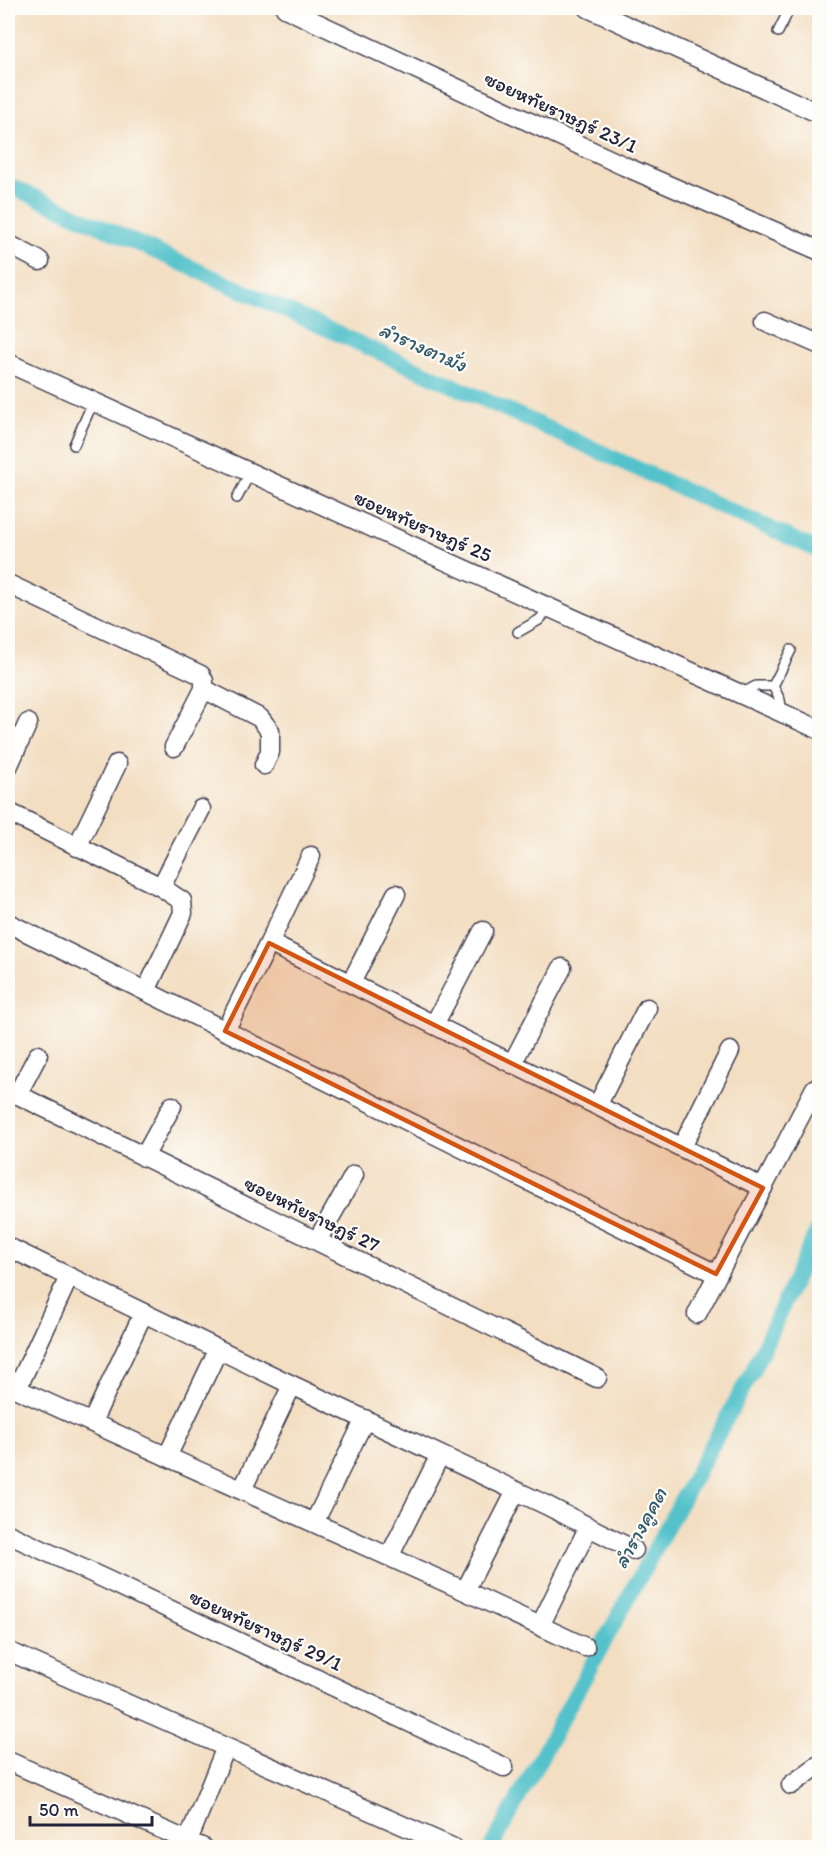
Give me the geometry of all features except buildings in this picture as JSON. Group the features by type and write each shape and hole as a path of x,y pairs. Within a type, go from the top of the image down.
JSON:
{"street":[{"name":"ซอยหทัยราษฎร์ 23/1","path":"285,8 624,166 819,251"},
{"path":"588,8 819,114"},
{"path":"8,244 40,261"},
{"path":"765,321 819,345"},
{"name":"ซอยหทัยราษฎร์ 25","path":"8,363 819,730"},
{"path":"8,584 201,675 204,688 174,747"},
{"path":"204,688 260,718 270,731 270,752 264,765"},
{"path":"8,767 28,723"},
{"path":"78,847 117,764"},
{"path":"161,887 201,809"},
{"path":"8,812 161,887 182,901 183,913 146,991"},
{"path":"225,1030 311,856"},
{"path":"351,983 396,894"},
{"path":"8,923 716,1274"},
{"path":"434,1025 483,932"},
{"path":"269,943 763,1188"},
{"path":"512,1064 562,968"},
{"path":"597,1106 647,1008"},
{"path":"682,1147 730,1051"},
{"path":"12,1093 38,1055"},
{"path":"697,1314 815,1088"},
{"name":"ซอยหทัยราษฎร์ 27","path":"12,1093 597,1378"},
{"path":"144,1157 172,1106"},
{"path":"317,1241 354,1175"},
{"path":"8,1247 634,1550"},
{"path":"69,1277 12,1387 585,1647"},
{"path":"92,1422 143,1314"},
{"path":"167,1457 218,1350"},
{"path":"242,1490 292,1385"},
{"path":"314,1523 365,1419"},
{"path":"389,1557 440,1455"},
{"path":"465,1591 516,1491"},
{"path":"540,1626 588,1528"},
{"name":"ซอยหทัยราษฎร์ 29/1","path":"8,1534 504,1767"},
{"path":"8,1650 453,1848"},
{"path":"8,1761 192,1845 226,1747"},
{"path":"791,1785 819,1764"}],"lane":[{"path":"778,33 790,8"},
{"path":"74,445 93,402"},
{"path":"237,498 250,472"},
{"path":"518,632 539,620 550,608"},
{"path":"773,686 791,650"},
{"path":"740,694 756,686 773,686"},
{"path":"773,686 780,700 782,713"}],"highlighted area":[{"path":"269,943 763,1188 716,1274 225,1031"}],"waterway":[{"name":"ลำรางตามั่ง","path":"8,185 820,551"},
{"name":"ลำรางคูคต","path":"491,1848 752,1372 820,1225"}]}
